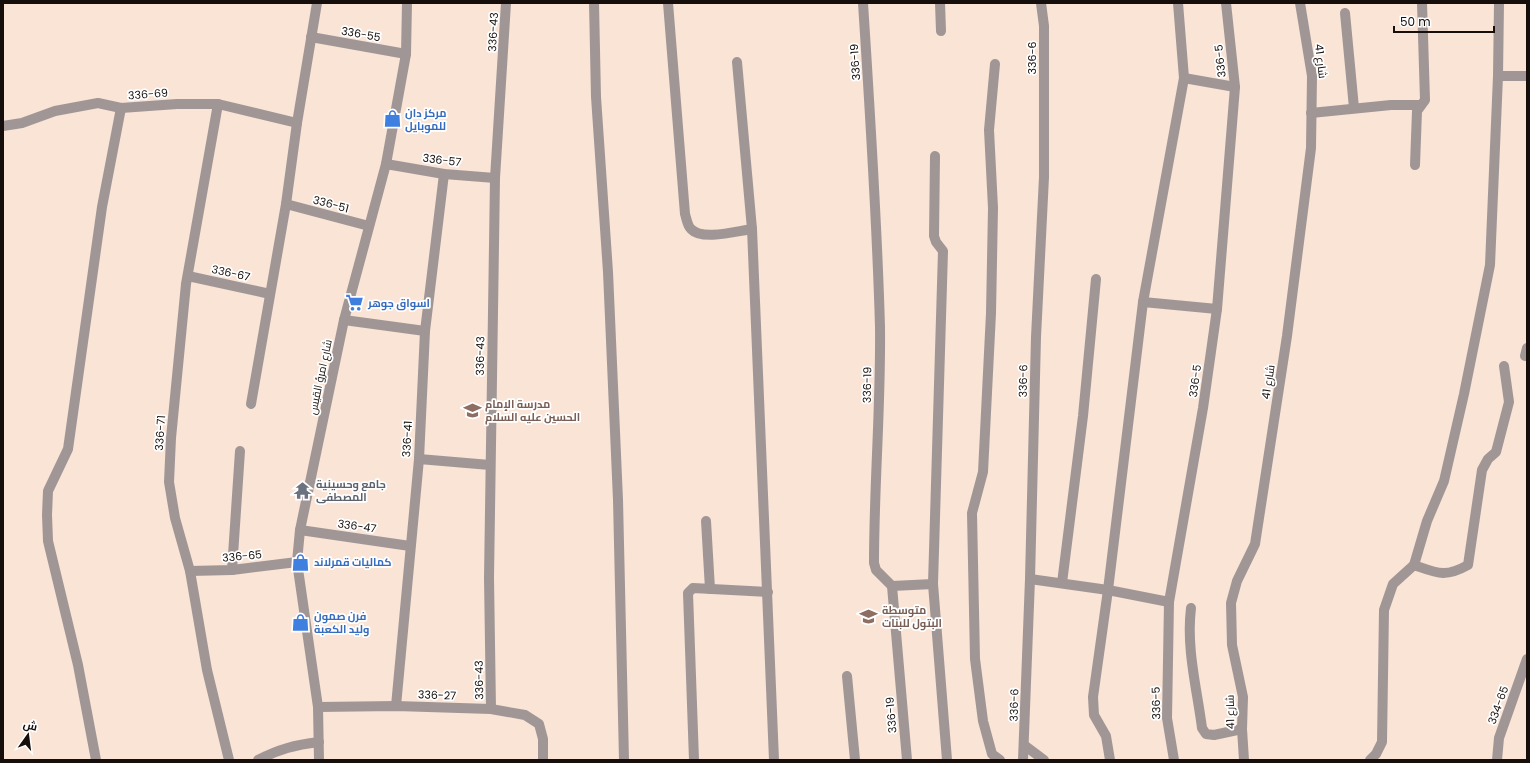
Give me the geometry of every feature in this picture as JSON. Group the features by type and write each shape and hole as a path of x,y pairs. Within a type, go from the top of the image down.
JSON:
{"street":[{"path":"251,404 286,204 297,122 317,3"},
{"name":"شارع امرؤ القيس","path":"319,760 318,707 297,562 300,530 344,320 386,164 406,54 406,3"},
{"name":"336-43","path":"491,709 489,578 495,178 506,3"},
{"path":"594,3 596,97 608,272 618,500 624,760"},
{"path":"668,3 685,214 688,225 696,233 707,236 752,229"},
{"name":"336-19","path":"863,3 873,152 880,328 878,461 874,563 876,570 892,586 907,760"},
{"path":"940,3 941,31"},
{"name":"336-6","path":"1023,760 1030,579 1036,337 1044,177 1044,26 1041,3"},
{"path":"1110,760 1106,736 1094,715 1093,697 1108,590 1143,302 1184,78 1178,3"},
{"name":"336-5","path":"1174,760 1167,718 1169,602 1203,408 1217,309 1235,87 1226,3"},
{"name":"شارع 41","path":"1244,760 1242,729 1243,697 1232,645 1231,603 1237,581 1255,544 1287,336 1311,148 1312,76 1300,3"},
{"path":"1415,165 1417,111 1424,100 1422,3"},
{"path":"1370,760 1376,754 1382,742 1384,610 1393,584 1414,565 1426,521 1444,481 1464,394 1490,265 1498,76 1499,3"},
{"path":"1345,13 1354,108"},
{"name":"336-55","path":"312,37 406,54"},
{"path":"737,62 752,229 774,760"},
{"path":"995,64 989,130 993,208 991,313 983,472 972,513 975,659 983,721 992,754 1000,760"},
{"path":"1498,76 1527,76"},
{"path":"1184,78 1235,87"},
{"name":"336-69","path":"3,126 22,123 55,111 98,103 121,108 178,104 218,104 297,122"},
{"name":"336-71","path":"218,104 188,276 171,430 169,482 175,518 190,571 207,670 229,760"},
{"path":"1311,112 1391,105 1420,105"},
{"path":"96,760 78,665 48,541 47,503 48,490 68,449 102,207 121,108"},
{"path":"935,156 934,236 936,242 943,251 933,584 947,760"},
{"name":"336-57","path":"386,164 444,174 495,178"},
{"name":"336-41","path":"396,706 419,459 425,331 444,174"},
{"name":"336-51","path":"286,204 369,226"},
{"name":"336-67","path":"188,276 270,294"},
{"path":"1062,583 1083,416 1096,279"},
{"path":"1143,302 1217,309"},
{"path":"344,320 425,331"},
{"path":"1414,565 1442,574 1455,573 1468,565 1482,470 1488,460 1496,452 1509,402 1504,366"},
{"path":"232,570 240,451"},
{"path":"419,459 490,465"},
{"path":"706,522 710,589"},
{"name":"336-47","path":"300,530 410,546"},
{"name":"336-65","path":"190,571 232,570 297,562"},
{"path":"1030,579 1108,590 1169,602"},
{"path":"892,586 933,584"},
{"path":"694,760 688,593 693,588 768,592"},
{"path":"1191,608 1189,626 1191,655 1202,728 1206,734 1242,729"},
{"name":"334-65","path":"1497,760 1499,738 1527,659"},
{"path":"847,676 855,760"},
{"name":"336-27","path":"318,707 396,706 491,709 525,715 539,724 543,739 543,760"},
{"path":"258,760 274,751 293,745 319,742"},
{"path":"1024,745 1044,760"}],"place":[{"name":"مركز دان للموبايل","path":"392,119"},
{"name":"اسواق جوهر","path":"355,303"},
{"name":"مدرسة الإمام الحسين عليه السلام","path":"472,410"},
{"name":"جامع وحسينية المصطفى","path":"303,490"},
{"name":"كماليات قمرلاند","path":"301,562"},
{"name":"متوسطة البتول للبنات","path":"869,616"},
{"name":"فرن صمون وليد الكعبة","path":"301,622"}]}
